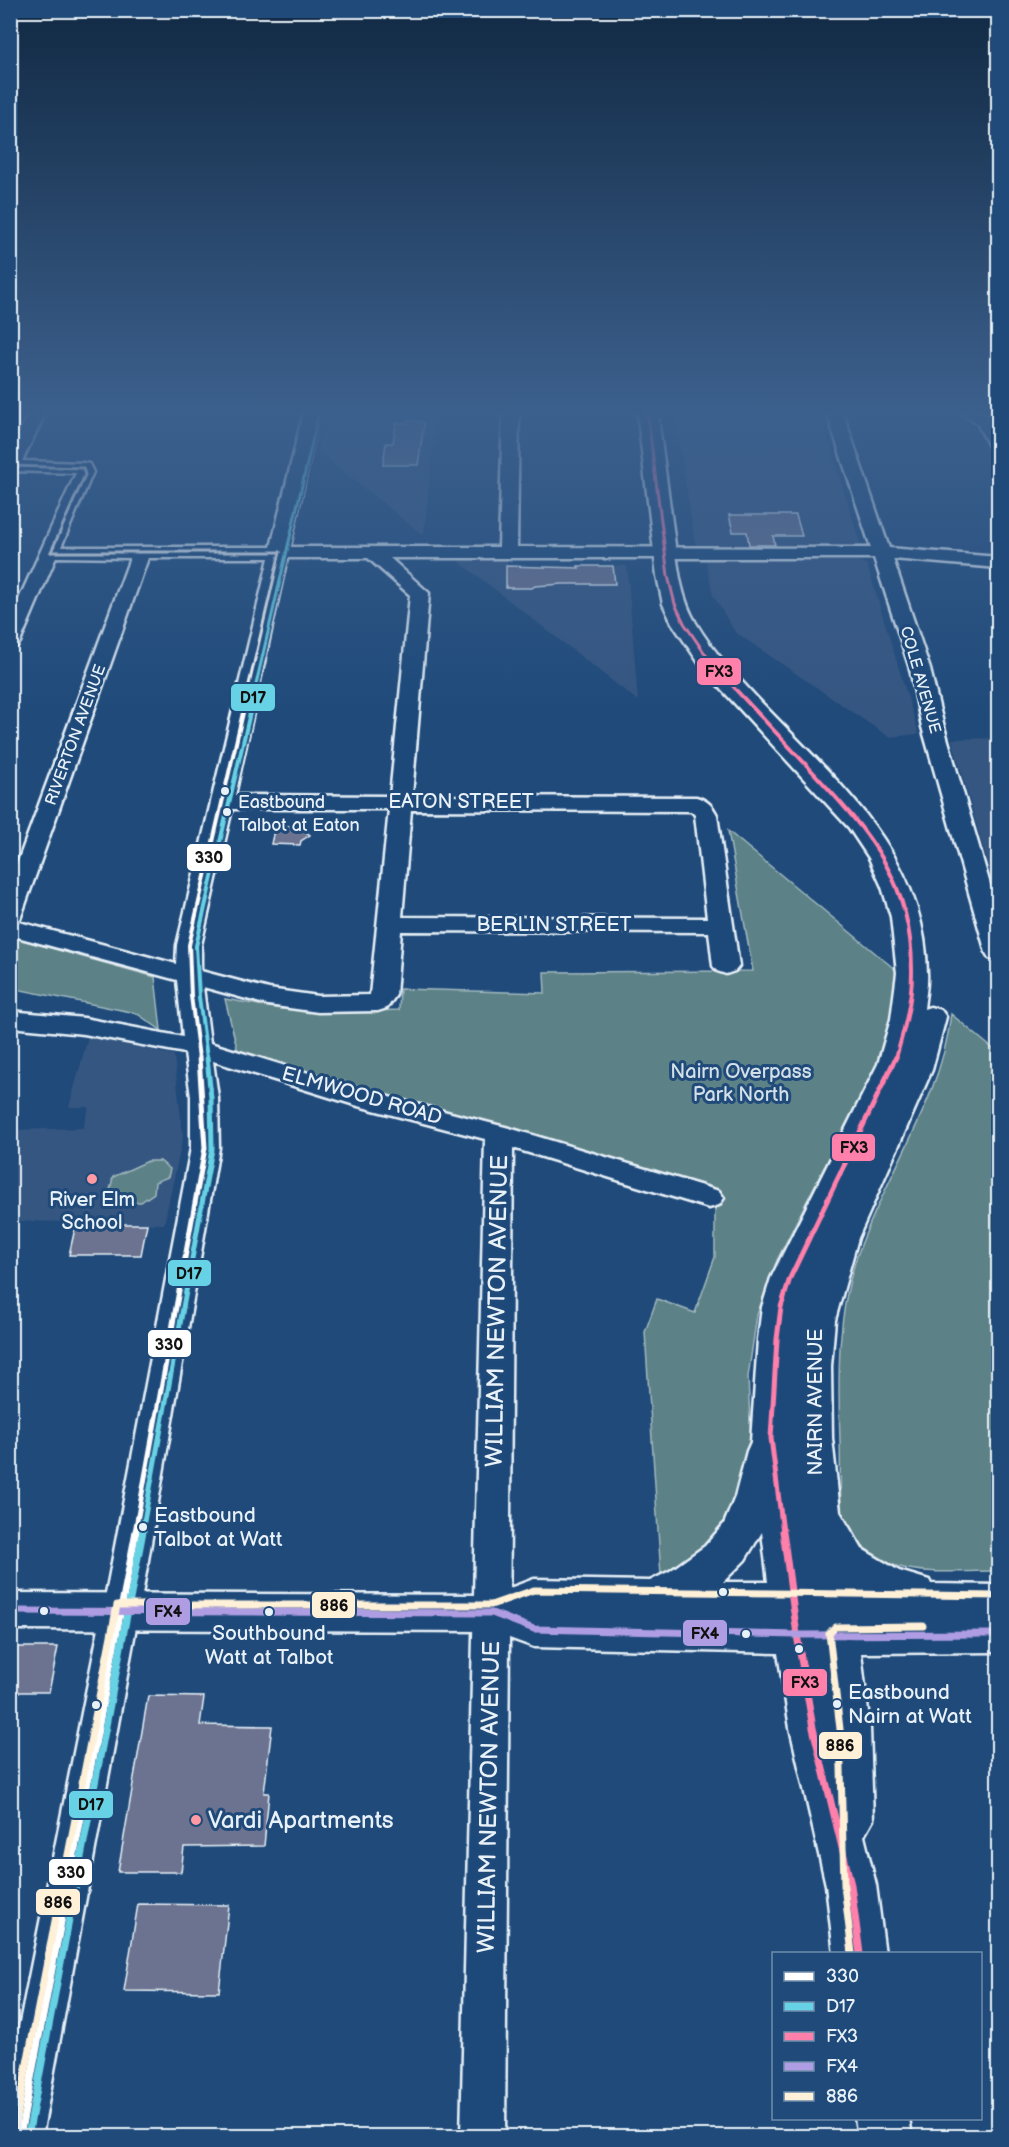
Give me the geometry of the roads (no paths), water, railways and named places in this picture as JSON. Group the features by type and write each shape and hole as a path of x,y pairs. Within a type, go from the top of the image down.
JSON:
{"main road":[{"name":"NAIRN AVENUE","path":"670,510 675,554 693,602 718,648 840,788 878,820 902,857 916,886 925,917 933,974 929,1022 916,1070 790,1278 782,1307 777,1339 771,1438 814,1617"},
{"name":"NAIRN AVENUE","path":"860,1952 851,1885 813,1728 818,1508 812,1438 812,1366 816,1320 870,1143"},
{"path":"652,1599 683,1586 711,1568 731,1546 746,1522 771,1438"},
{"path":"818,1508 847,1561 885,1584 945,1602"},
{"path":"10,1611 492,1612 534,1597 652,1599 999,1634"},
{"path":"492,1612 534,1629 814,1617 945,1602 999,1602"},
{"path":"882,2120 885,2136"}],"street":[{"path":"10,642 69,510"},
{"path":"20,2136 121,1612 205,1148 208,1119 188,976 189,945 289,510"},
{"path":"508,553 509,510"},
{"name":"COLE AVENUE","path":"867,510 920,669 933,727 999,953"},
{"name":"RIVERTON AVENUE","path":"10,918 139,558 135,551"},
{"path":"51,552 882,554 999,562"},
{"path":"10,927 283,1000 318,1004 378,1003 383,994 420,593 373,553"},
{"name":"EATON STREET","path":"222,802 675,803 699,806 706,815 720,925"},
{"name":"BERLIN STREET","path":"389,924 720,925"},
{"path":"720,925 726,966"},
{"name":"ELMWOOD ROAD","path":"10,1019 84,1026 199,1048 369,1100 499,1134 709,1198"},
{"name":"WILLIAM NEWTON AVENUE","path":"483,2136 499,1134"}],"place":[{"name":"Eastbound Talbot at Eaton","path":"227,812"},
{"name":"River Elm School","path":"92,1179"},
{"name":"Eastbound Talbot at Watt","path":"143,1527"},
{"name":"Southbound Watt at Talbot","path":"269,1612"},
{"name":"Eastbound Nairn at Watt","path":"837,1704"},
{"name":"Vardi Apartments","path":"196,1820"}],"park label":[{"name":"Nairn Overpass Park North","path":"741,1084"}]}
